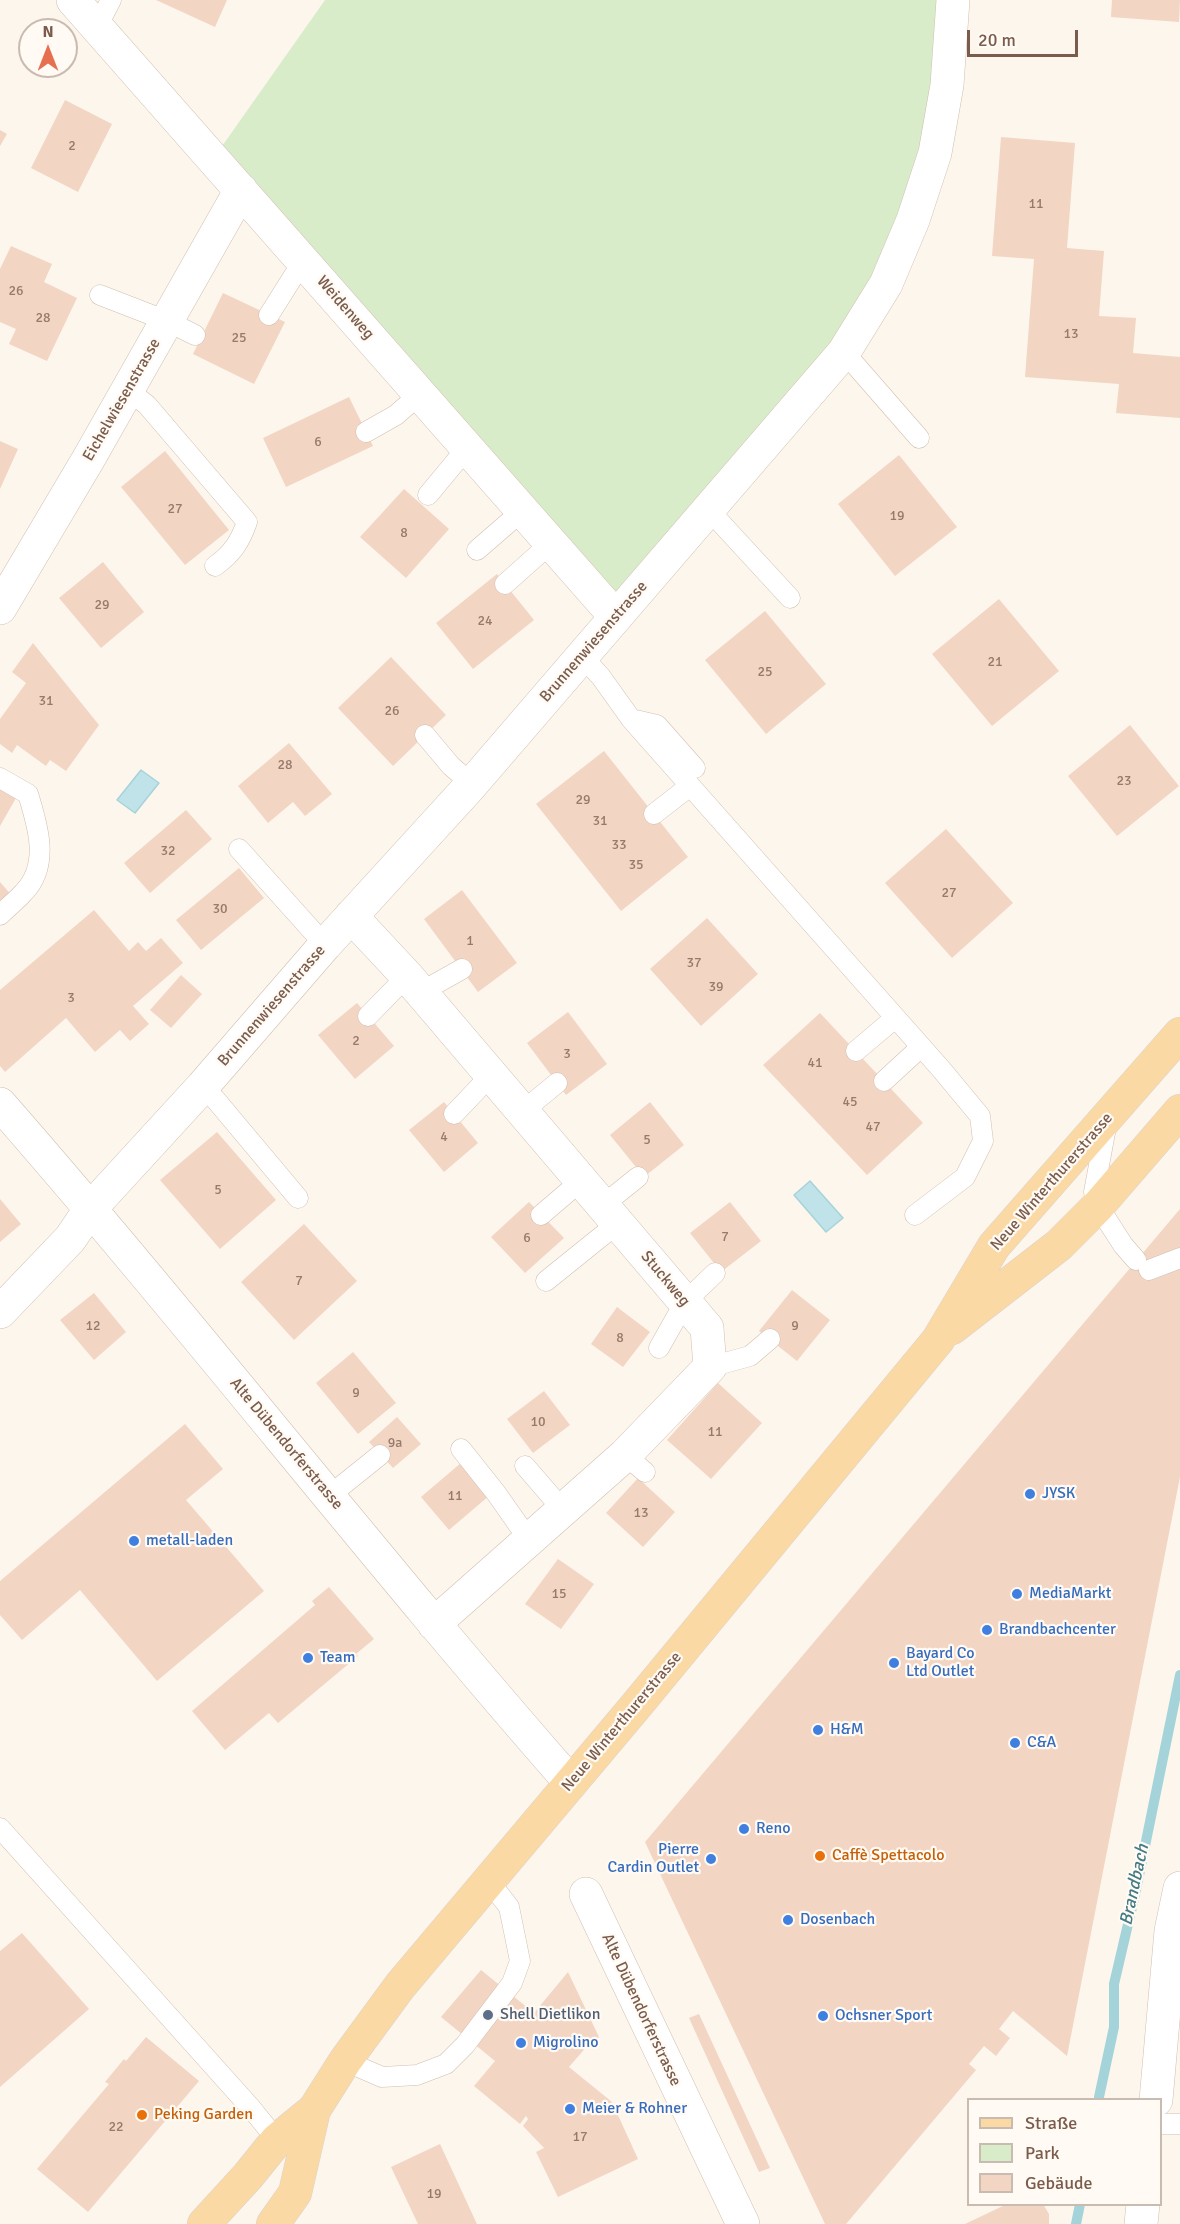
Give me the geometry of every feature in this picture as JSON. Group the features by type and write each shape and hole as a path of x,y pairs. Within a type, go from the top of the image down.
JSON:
{"main road":[{"name":"Neue Winterthurerstrasse","path":"204,2224 277,2140 314,2110 345,2061 400,1986 938,1340 994,1246 1180,1034"},
{"name":"Neue Winterthurerstrasse","path":"938,1340 1059,1245 1098,1206 1180,1111"},
{"name":"Neue Winterthurerstrasse","path":"273,2224 295,2193 314,2110"}],"street":[{"name":"Weidenweg","path":"73,0 104,14 241,190 616,617"},
{"name":"Brunnenwiesenstrasse","path":"0,1312 70,1239 91,1208 202,1087 351,915 472,784 844,352 886,284 913,220 935,153 947,85 953,0"},
{"name":"Eichelwiesenstrasse","path":"3,596 128,390 181,328 241,190"},
{"name":"Stuckweg","path":"351,915 523,1110 707,1328 708,1378"},
{"name":"Alte Dübendorferstrasse","path":"0,1104 91,1208 434,1624 571,1783"},
{"path":"434,1624 563,1510 635,1464 708,1378"},
{"path":"1156,2098 1171,1931 1180,1888"},
{"name":"Alte Dübendorferstrasse","path":"586,1894 743,2224"},
{"path":"1141,2224 1143,2206"}],"lane":[{"path":"269,315 303,261"},
{"path":"100,295 181,328"},
{"path":"844,352 919,438"},
{"path":"128,390 147,405 247,522 241,540 229,556 215,566"},
{"path":"366,432 396,415 420,394"},
{"path":"428,495 467,448"},
{"path":"708,509 790,598"},
{"path":"477,550 522,511"},
{"path":"505,584 551,543"},
{"path":"582,656 631,719 692,777 980,1116 983,1142 965,1177 915,1215"},
{"path":"425,735 452,766 472,784"},
{"path":"654,814 692,777"},
{"path":"0,778 28,794 39,829 39,869 26,891 0,915"},
{"path":"239,849 325,945"},
{"path":"368,1016 414,984 462,969"},
{"path":"856,1051 895,1018"},
{"path":"884,1081 921,1047"},
{"path":"454,1114 491,1075"},
{"path":"523,1110 556,1083"},
{"path":"202,1087 215,1099 298,1198"},
{"path":"1107,1119 1094,1192 1098,1206 1123,1245 1143,1265 1180,1258"},
{"path":"546,1281 610,1214 638,1177"},
{"path":"541,1215 582,1180"},
{"path":"659,1348 685,1302 715,1273"},
{"path":"708,1378 750,1356 770,1339"},
{"path":"461,1449 529,1540"},
{"path":"329,1496 381,1455"},
{"path":"525,1466 563,1510"},
{"path":"0,1828 252,2108 277,2140"},
{"path":"345,2061 382,2078 417,2075 446,2064 465,2045 512,1983 520,1961 510,1907 488,1880"},
{"path":"1162,2124 1180,2124"}],"green space":[{"path":"325,0 953,0 951,28 886,284 616,617 213,159"}],"water":[{"path":"141,770 159,783 135,813 117,800"},
{"path":"810,1181 843,1218 826,1232 794,1195"}],"building":[{"path":"156,0 227,0 215,27"},
{"path":"1112,0 1180,0 1179,22 1111,17"},
{"path":"65,100 112,124 78,192 31,168"},
{"path":"0,130 7,134 0,146"},
{"path":"1001,137 1075,143 1067,248 1104,251 1099,316 1136,318 1133,353 1180,357 1180,418 1116,413 1119,384 1025,377 1034,259 992,256"},
{"path":"11,246 52,264 44,282 77,298 47,361 9,344 16,329 0,322 0,269"},
{"path":"223,293 285,322 254,384 193,354"},
{"path":"349,397 373,446 286,487 263,438"},
{"path":"0,441 18,449 0,489"},
{"path":"165,451 229,530 185,565 121,487"},
{"path":"899,455 957,527 895,576 838,504"},
{"path":"404,489 449,529 406,578 360,537"},
{"path":"103,562 144,612 101,648 59,598"},
{"path":"497,574 534,620 473,669 436,623"},
{"path":"999,599 1059,671 992,726 932,654"},
{"path":"765,611 826,684 766,734 705,660"},
{"path":"33,643 99,725 66,771 50,760 46,766 17,745 12,753 0,744 0,719 26,683 12,672"},
{"path":"391,657 446,715 393,766 338,708"},
{"path":"1130,725 1179,786 1117,836 1068,776"},
{"path":"289,743 332,794 305,816 293,802 268,823 238,786"},
{"path":"604,751 688,857 621,911 536,804"},
{"path":"0,789 16,798 0,826"},
{"path":"186,810 212,839 150,893 124,863"},
{"path":"946,829 1013,903 952,958 885,883"},
{"path":"239,868 264,898 201,950 176,920"},
{"path":"0,882 13,897 0,909"},
{"path":"462,890 517,963 478,992 424,919"},
{"path":"94,910 129,951 138,942 146,951 161,938 183,963 133,1006 149,1024 130,1041 120,1030 95,1052 66,1018 5,1072 0,1066 0,990"},
{"path":"707,918 758,974 701,1026 650,969"},
{"path":"181,975 202,994 171,1028 150,1010"},
{"path":"357,1003 394,1046 355,1079 318,1035"},
{"path":"568,1012 607,1064 566,1095 527,1043"},
{"path":"820,1013 923,1123 867,1175 763,1065"},
{"path":"444,1102 478,1143 444,1172 409,1130"},
{"path":"650,1102 684,1145 644,1177 610,1135"},
{"path":"217,1132 276,1200 220,1249 160,1180"},
{"path":"0,1199 21,1224 0,1242"},
{"path":"529,1202 564,1238 525,1273 491,1237"},
{"path":"730,1202 761,1241 721,1272 690,1233"},
{"name":"Brandbachcenter","path":"1180,1209 1180,1477 1067,2056 1013,2011 999,2029 1010,2038 996,2056 984,2046 969,2064 976,2070 846,2224 825,2224 645,1842"},
{"path":"304,1224 357,1281 294,1340 241,1282"},
{"path":"792,1290 830,1320 797,1361 759,1331"},
{"path":"94,1293 126,1332 94,1360 60,1320"},
{"path":"617,1307 650,1332 623,1367 591,1344"},
{"path":"353,1352 396,1403 358,1434 316,1383"},
{"path":"718,1383 762,1423 711,1479 667,1440"},
{"path":"544,1391 570,1425 533,1453 507,1419"},
{"path":"397,1417 421,1444 393,1468 369,1442"},
{"name":"metall-laden","path":"185,1424 223,1469 186,1500 264,1591 157,1681 80,1590 22,1640 0,1615 0,1581"},
{"path":"462,1462 490,1495 449,1530 421,1497"},
{"path":"638,1478 675,1512 643,1547 606,1513"},
{"path":"558,1559 594,1584 561,1629 525,1604"},
{"path":"329,1587 374,1639 356,1654 358,1656 278,1723 269,1713 225,1750 192,1711 315,1605 312,1601"},
{"path":"22,1933 89,2009 0,2087 0,1951"},
{"path":"481,1970 534,2013 568,1972 599,2037 590,2047 588,2045 569,2067 612,2102 638,2159 558,2197 536,2152 544,2148 523,2126 528,2119 526,2116 520,2124 474,2086 495,2061 441,2017"},
{"path":"699,2014 770,2168 759,2172 689,2018"},
{"path":"146,2037 199,2081 88,2212 37,2169 109,2084 105,2082"},
{"path":"440,2144 477,2224 418,2224 391,2167"},
{"path":"1003,2206 1044,2206 1049,2214 1049,2224 965,2224"}],"waterway":[{"name":"Brandbach","path":"1099,2097 1114,2027 1114,1984 1136,1890 1180,1675"},
{"name":"Brandbach","path":"1076,2224 1080,2206"}],"place":[{"name":"JYSK","path":"1030,1494"},
{"name":"metall-laden","path":"134,1541"},
{"name":"MediaMarkt","path":"1017,1594"},
{"name":"Brandbachcenter","path":"987,1630"},
{"name":"Team","path":"308,1658"},
{"name":"Bayard Co Ltd Outlet","path":"894,1663"},
{"name":"H&M","path":"818,1730"},
{"name":"C&A","path":"1015,1743"},
{"name":"Reno","path":"744,1829"},
{"name":"Caffè Spettacolo","path":"820,1856"},
{"name":"Pierre Cardin Outlet","path":"711,1859"},
{"name":"Dosenbach","path":"788,1920"},
{"name":"Shell Dietlikon","path":"488,2015"},
{"name":"Ochsner Sport","path":"823,2016"},
{"name":"Migrolino","path":"521,2043"},
{"name":"Meier & Rohner","path":"570,2109"},
{"name":"Peking Garden","path":"142,2115"}]}
